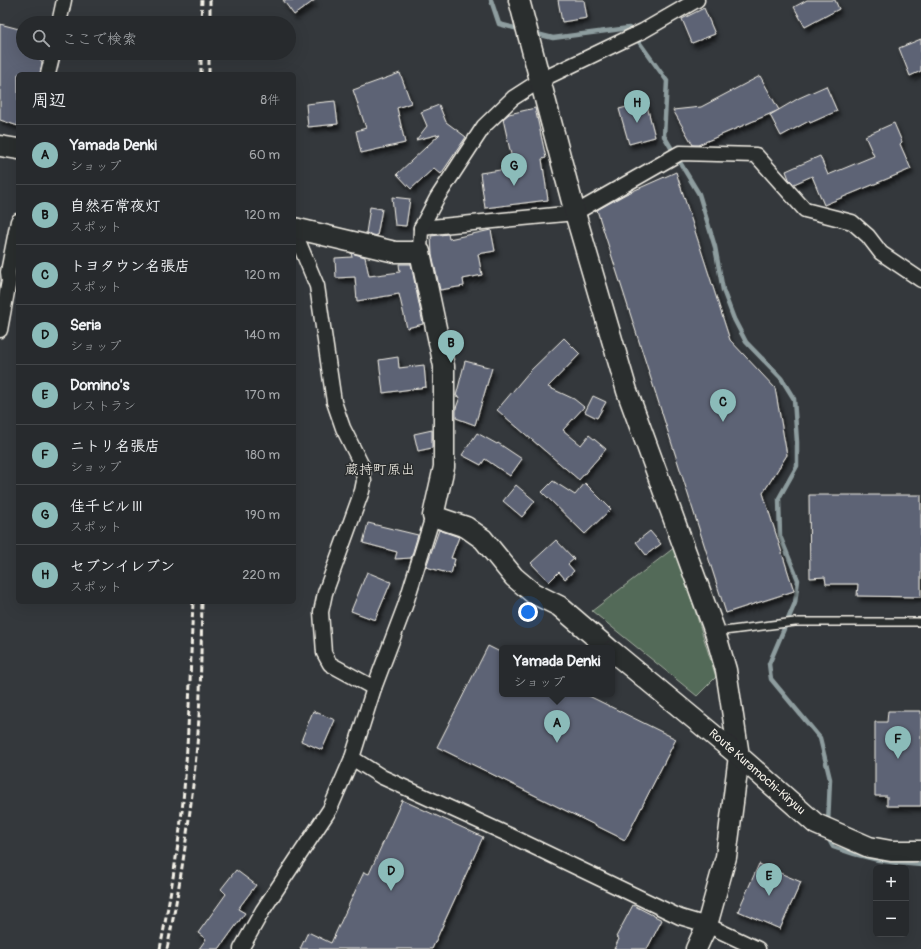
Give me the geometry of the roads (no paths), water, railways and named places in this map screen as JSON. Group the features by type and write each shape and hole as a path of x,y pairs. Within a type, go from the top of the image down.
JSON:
{"main road":[{"path":"520,5 575,213 627,390 715,632 726,670 739,756 726,857 707,925 696,949"},
{"path":"0,146 16,149"},
{"path":"296,230 395,252 420,252 444,366 444,467 433,516 466,527 482,539 514,577 533,593 559,606 604,645"},
{"name":"Route Kuramochi-Kiryuu","path":"615,653 739,756 816,824 869,846 891,851 921,851"}],"street":[{"path":"61,16 64,0"},
{"path":"420,252 422,228 437,198 484,126 513,98 541,80 630,38 697,0"},
{"path":"48,72 51,60"},
{"path":"422,228 575,213 680,153 756,155 805,210 852,222 868,236 881,253 921,280"},
{"path":"0,330 9,281 8,272 16,231"},
{"path":"296,235 317,286 336,410 364,472 362,492 322,605 324,653 330,664 337,670 374,688"},
{"path":"242,949 263,910 330,809 352,758 374,688 405,606 433,516"},
{"path":"352,758 382,777 510,834 680,917 707,925 758,949"}],"lane":[{"path":"715,632 795,622 921,622"}],"waterway":[{"path":"491,0 499,24 522,30"},
{"path":"533,33 553,38 629,28 667,81 664,136 699,194 715,247 723,290 734,319 746,342 781,378 794,399 797,466 779,498 780,536 798,580 795,603 769,664 771,679 820,738 830,779 828,824"},
{"path":"827,836 833,847 854,854 887,862 921,865"}],"railway":[{"path":"201,16 202,0"},
{"path":"210,0 210,16"},
{"path":"201,60 201,72"},
{"path":"209,60 209,72"},
{"path":"160,949 178,846 182,811 188,733 193,604"},
{"path":"167,949 182,868 196,760 200,700 202,604"}],"place":[{"name":"セブンイレブン","path":"637,123"},
{"name":"佳千ビルⅢ","path":"514,186"},
{"name":"自然石常夜灯","path":"451,363"},
{"name":"トヨタウン名張店","path":"723,422"},
{"name":"Yamada Denki","path":"557,743"},
{"name":"ニトリ名張店","path":"898,759"},
{"name":"Seria","path":"391,891"},
{"name":"Domino's","path":"769,896"}],"district":[{"name":"蔵持町原出","path":"380,469"}]}
